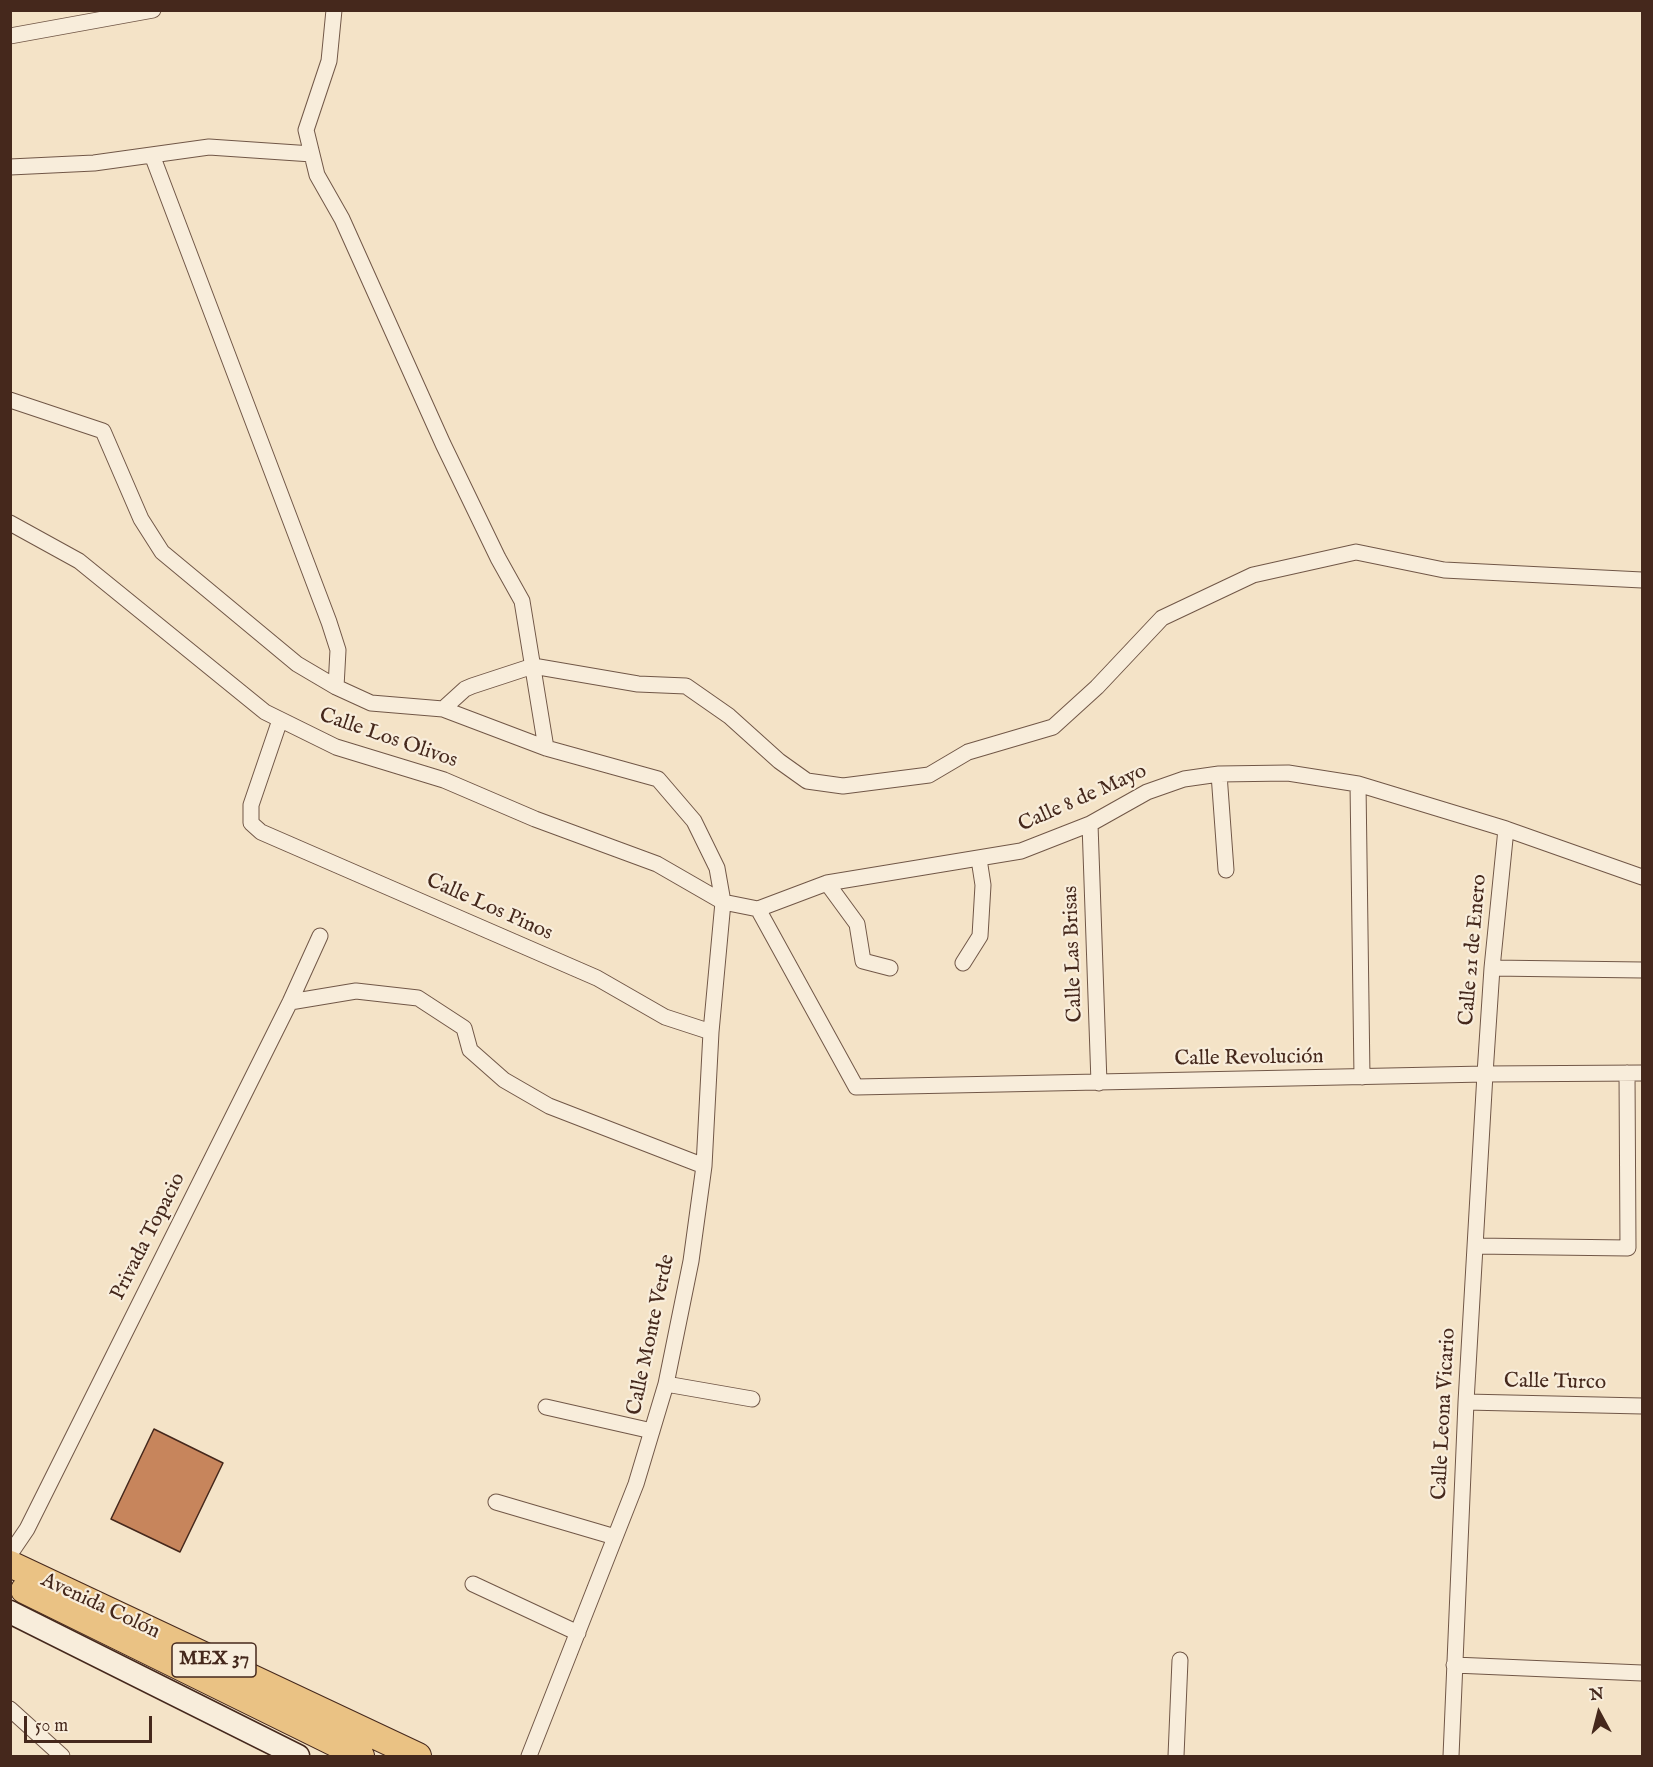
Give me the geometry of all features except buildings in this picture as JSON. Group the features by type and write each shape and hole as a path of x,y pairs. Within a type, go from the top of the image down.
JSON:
{"main road":[{"name":"Avenida Colón","path":"10,1564 418,1756"},
{"name":"Avenida Colón","path":"10,1583 361,1756"}],"street":[{"path":"10,36 153,10"},
{"path":"334,10 329,60 306,130 317,175 342,219 443,444 498,558 522,601 546,748"},
{"path":"10,166 94,163 209,147 312,154"},
{"path":"152,155 329,622 338,650 336,687"},
{"name":"Calle Monte Verde","path":"10,400 103,431 141,519 162,552 297,664 336,687 371,703 443,709 546,748 658,779 694,821 717,868 723,902 711,1032 704,1166 691,1261 666,1384 636,1484 529,1756"},
{"name":"Calle Los Olivos","path":"10,523 79,561 265,712 280,720 336,747 444,780 534,819 657,864 723,902 758,909"},
{"path":"443,709 465,689 533,666 638,684 686,686 729,716 807,781 843,786 928,775 968,752 1053,728 1097,687 1162,618 1254,575 1356,552 1444,570 1642,580"},
{"name":"Calle Los Pinos","path":"280,720 251,805 251,823 261,832 597,978 665,1017 711,1032"},
{"name":"Calle 8 de Mayo","path":"758,909 827,883 1021,851 1090,824 1147,792 1184,779 1219,774 1288,773 1358,784 1506,829 1642,878"},
{"path":"1219,774 1226,870"},
{"path":"1358,784 1362,1077"},
{"name":"Calle Las Brisas","path":"1090,824 1099,1083"},
{"name":"Calle 21 de Enero","path":"1485,1074 1492,968 1506,829"},
{"path":"963,963 980,936 983,885 979,859"},
{"path":"827,883 857,924 863,962 890,968"},
{"name":"Calle Revolución","path":"758,909 856,1087 1485,1074 1642,1074"},
{"name":"Privada Topacio","path":"10,1554 27,1529 290,1002 320,936"},
{"path":"1492,968 1642,970"},
{"path":"290,1002 356,991 418,998 464,1028 470,1050 504,1080 560,1111 704,1166"},
{"path":"1475,1246 1628,1248 1627,1073"},
{"name":"Calle Leona Vicario","path":"1452,1756 1466,1402 1485,1074"},
{"path":"666,1384 752,1400"},
{"name":"Calle Turco","path":"1466,1402 1642,1406"},
{"path":"546,1407 652,1431"},
{"path":"496,1502 615,1537"},
{"path":"473,1584 578,1633"},
{"path":"10,1612 298,1756"},
{"path":"1176,1756 1180,1660"},
{"path":"1454,1665 1642,1673"},
{"path":"10,1709 62,1756"}]}
